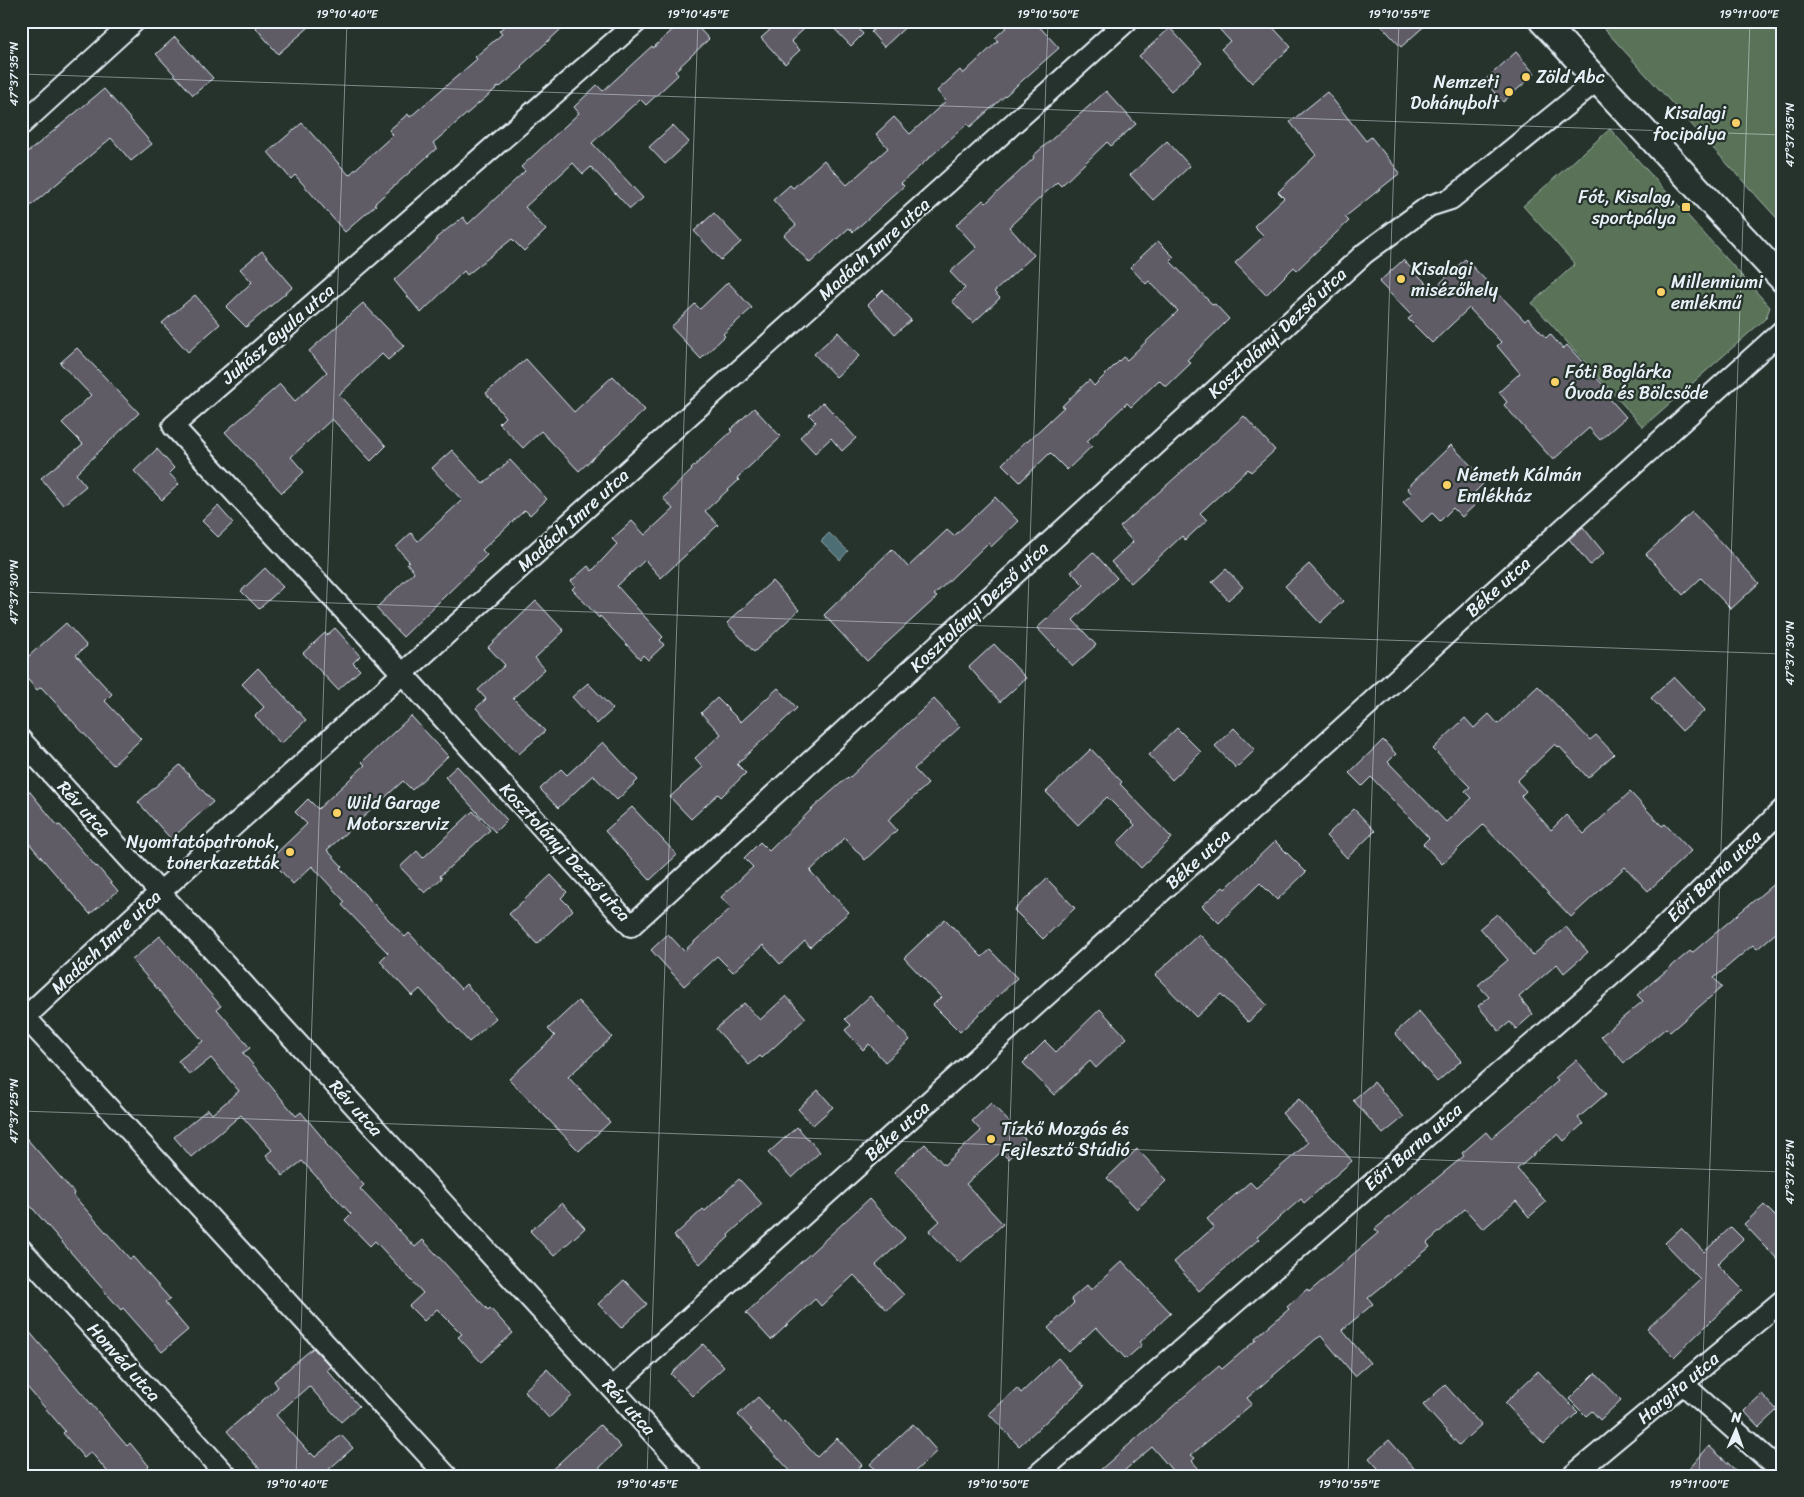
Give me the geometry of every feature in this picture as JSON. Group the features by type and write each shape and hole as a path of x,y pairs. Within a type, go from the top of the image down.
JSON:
{"street":[{"name":"Juhász Gyula utca","path":"402,674 173,426 638,21"},
{"name":"Madách Imre utca","path":"23,1019 159,893 1127,21"},
{"path":"1542,21 1783,280"},
{"path":"21,124 130,23"},
{"name":"Kosztolányi Dezső utca","path":"402,674 631,926 1365,253 1429,206 1451,199 1596,81"},
{"name":"Béke utca","path":"612,1388 1783,330"},
{"name":"Rév utca","path":"21,740 692,1476"},
{"name":"Eőri Barna utca","path":"1036,1476 1636,952 1783,809"},
{"path":"23,1019 447,1476"},
{"name":"Honvéd utca","path":"21,1249 226,1476"},
{"name":"Hargita utca","path":"1572,1476 1783,1300"},
{"path":"1683,1384 1783,1473"}],"green space":[{"name":"Kisalagi focipálya","path":"1597,21 1783,21 1783,225"},
{"path":"1610,129 1770,307 1766,318 1643,427 1532,303 1575,264 1523,206"}],"water":[{"path":"829,533 848,551 840,560 821,541"}],"building":[{"path":"250,21 316,21 278,54"},
{"path":"510,21 570,21 521,66 523,68 499,86 433,143 437,148 345,232 295,175 291,179 268,152 302,123 349,175 393,135 389,130 408,114 410,117 477,59 475,57 502,34 499,31"},
{"path":"682,21 692,21 709,39 675,71 678,75 646,105 640,99 592,143 643,198 630,209 591,167 583,174 573,163 525,207 546,230 524,251 512,239 467,275 464,271 421,313 394,280 437,240 436,238 463,217 468,224 525,171 521,167 579,113 574,107 597,85 603,91"},
{"path":"762,21 813,21 791,41 800,50 785,64 761,38 770,30"},
{"path":"827,21 852,21 863,34 851,46"},
{"path":"883,21 912,21 884,47 871,32"},
{"path":"1013,21 1034,21 1059,48 970,127 967,124 901,183 904,186 853,232 849,228 810,263 784,235 796,225 773,200 790,185 793,188 824,160 847,185 888,148 876,134 894,117 910,134 946,101 937,91 960,70 963,74 998,41 995,38"},
{"path":"1212,21 1267,21 1291,47 1252,83 1221,49 1230,41"},
{"path":"1377,21 1430,21 1401,47"},
{"path":"1170,28 1202,63 1171,91 1139,56"},
{"path":"175,37 213,78 193,95 156,54"},
{"path":"1516,52 1535,74 1503,102 1484,81"},
{"path":"104,89 152,144 131,161 111,138 21,214 21,158"},
{"path":"1106,91 1136,124 1111,146 1107,142 1061,186 1057,182 1009,227 1034,255 994,292 1000,298 973,323 952,301 965,288 950,272 977,248 956,225 983,200 986,203 1034,158 1033,156"},
{"path":"1327,92 1366,141 1371,137 1400,173 1345,217 1349,221 1297,270 1294,267 1266,295 1235,263 1264,236 1254,226 1284,198 1278,192 1316,155 1290,122"},
{"path":"673,125 689,142 665,164 649,147"},
{"path":"1167,141 1190,166 1153,200 1130,175"},
{"path":"714,213 741,242 721,260 694,231"},
{"path":"1158,241 1174,257 1170,261 1229,319 1187,360 1191,363 1166,387 1159,380 1131,407 1127,403 1087,441 1092,446 1067,470 1050,453 1020,482 1002,464 1064,407 1062,406 1089,380 1094,386 1123,357 1127,360 1178,311 1149,281 1146,284 1130,267"},
{"path":"262,251 293,287 246,327 226,307 252,282 240,269"},
{"name":"Fóti Boglárka Óvoda és Bölcsőde","path":"1465,259 1525,321 1528,318 1546,338 1550,334 1563,349 1567,345 1612,395 1609,398 1626,417 1600,440 1589,428 1553,460 1504,405 1507,402 1499,392 1520,373 1497,346 1501,342 1469,308 1432,343 1408,319 1412,316 1379,282 1403,260 1433,290"},
{"path":"728,282 752,308 723,334 725,336 701,359 671,327 695,304 700,309"},
{"path":"883,290 911,320 895,334 868,305"},
{"path":"195,295 220,324 188,352 162,323"},
{"path":"363,303 404,346 388,360 382,354 339,395 386,446 371,461 332,419 291,457 304,472 282,493 225,432 280,384 295,401 327,372 309,351"},
{"path":"838,332 859,356 836,377 814,354"},
{"path":"77,348 139,413 76,474 86,486 63,505 41,478 83,444 62,423 91,395 60,363"},
{"path":"526,359 574,412 613,376 645,410 579,471 541,431 523,448 499,423 505,417 486,393"},
{"path":"823,402 856,438 842,451 831,438 815,453 800,437 816,422 809,415"},
{"path":"754,408 781,437 737,478 739,480 705,511 718,525 661,578 645,560 617,586 663,637 660,640 664,645 648,660 643,655 640,659 572,589 575,586 571,581 588,566 592,571 617,544 612,539 632,521 645,535 673,509 663,498"},
{"path":"1244,416 1275,450 1251,472 1248,469 1200,513 1207,520 1185,540 1182,536 1131,583 1111,562 1133,542 1120,527"},
{"name":"Németh Kálmán Emlékház","path":"1451,445 1486,481 1471,496 1477,503 1462,517 1453,508 1440,521 1432,513 1422,522 1403,502 1412,494 1407,488"},
{"path":"157,449 174,468 169,473 179,484 162,500 134,471"},
{"path":"452,450 483,484 510,460 547,499 530,515 525,510 482,550 487,555 403,637 376,608 414,572 407,563 409,561 396,547 411,533 418,541 462,500 432,468"},
{"path":"995,497 1018,521 991,547 988,543 934,595 937,597 867,661 824,615 892,549 908,567 947,530 954,536"},
{"path":"218,506 233,523 218,537 202,521"},
{"path":"1692,512 1759,583 1731,609 1701,578 1683,595 1646,554"},
{"path":"1583,527 1604,553 1590,565 1569,539"},
{"path":"1093,552 1117,578 1073,620 1096,645 1073,666 1037,628 1084,585 1071,572"},
{"path":"1309,564 1343,601 1320,623 1285,586"},
{"path":"265,568 283,587 259,609 241,591"},
{"path":"1226,569 1243,587 1228,600 1212,582"},
{"path":"772,581 799,610 754,652 727,623"},
{"path":"536,601 564,631 535,658 545,669 513,698 545,731 519,754 476,708 486,699 478,690 505,665 488,647"},
{"path":"66,623 87,646 76,655 112,694 105,701 141,739 113,765 41,687 37,690 21,672 21,663"},
{"path":"335,628 360,656 353,663 360,670 338,690 303,653 325,633 327,635"},
{"path":"994,644 1026,678 1000,702 969,667"},
{"path":"258,668 306,720 281,744 255,716 264,707 242,684"},
{"path":"1674,677 1705,710 1682,731 1651,698"},
{"path":"588,683 613,709 597,724 572,697"},
{"path":"1538,686 1590,740 1596,735 1614,754 1588,778 1555,744 1517,781 1526,791 1521,796 1551,830 1566,815 1584,834 1630,792 1662,826 1665,824 1691,851 1648,891 1625,867 1571,917 1483,825 1442,864 1423,844 1429,838 1371,777 1362,786 1349,773 1383,740 1396,754 1388,762 1446,822 1472,798 1465,791 1470,787 1433,749 1465,718 1474,728 1489,714 1498,724"},
{"path":"778,688 797,708 737,764 746,773 721,797 718,794 691,819 670,797 703,767 695,758 721,734 701,713 717,698 741,722"},
{"path":"934,699 960,727 914,769 928,784 888,820 897,830 865,860 845,838 810,871 849,912 810,947 805,941 780,964 763,945 733,972 717,956 684,986 651,950 668,934 684,951 731,908 721,897 753,867 744,858 760,842 769,851 814,807 849,778"},
{"path":"411,716 448,756 412,790 403,781 327,850 342,866 340,868 405,937 409,933 461,989 466,984 496,1018 469,1042 420,989 412,996 380,961 388,953 342,905 345,902 312,866 293,884 270,859 307,824 295,812 308,799 318,809 365,765 362,762"},
{"path":"1177,728 1201,752 1172,780 1149,755"},
{"path":"1234,728 1255,750 1236,768 1215,746"},
{"path":"603,742 638,780 617,800 593,775 558,808 540,789 561,769 567,775"},
{"path":"1091,749 1122,782 1120,784 1172,838 1141,868 1117,843 1135,825 1107,797 1078,825 1046,792"},
{"path":"180,765 213,802 171,839 138,802"},
{"path":"457,766 507,820 495,832 445,777"},
{"path":"21,781 58,826 60,825 118,891 90,914 21,834"},
{"path":"632,807 677,855 650,880 605,831"},
{"path":"1354,809 1375,831 1347,858 1326,836"},
{"path":"473,811 490,830 440,876 442,878 425,893 400,867 417,851 423,858"},
{"path":"1275,841 1306,872 1277,900 1260,883 1219,923 1202,906 1223,887 1225,889"},
{"path":"551,875 567,892 561,898 573,910 537,944 509,914"},
{"path":"1783,876 1783,927 1757,949 1753,945 1714,978 1722,987 1670,1032 1666,1028 1624,1063 1601,1036 1643,1001 1637,995 1690,951 1692,953"},
{"path":"1047,879 1075,908 1043,939 1014,910"},
{"path":"1497,914 1533,955 1566,927 1588,952 1564,973 1557,964 1519,997 1533,1014 1516,1029 1510,1022 1499,1031 1478,1006 1489,997 1478,985 1508,960 1480,928"},
{"path":"945,919 982,957 990,950 1017,978 960,1032 933,1005 941,997 904,958"},
{"path":"1199,934 1267,1005 1248,1022 1221,994 1196,1017 1155,975"},
{"path":"160,936 221,1006 217,1009 250,1048 243,1053 296,1116 301,1112 325,1143 364,1185 360,1189 415,1247 423,1240 488,1310 490,1308 513,1333 481,1362 458,1337 462,1334 437,1309 424,1321 409,1306 423,1293 375,1241 370,1246 345,1220 351,1214 302,1161 283,1176 266,1155 272,1150 241,1115 191,1157 174,1137 208,1109 212,1114 239,1091 211,1058 190,1075 178,1061 203,1041 132,960"},
{"path":"786,996 806,1018 762,1058 760,1056 749,1065 716,1029 744,1003 760,1020"},
{"path":"870,996 910,1040 885,1062 869,1044 863,1050 845,1030 851,1025 845,1019"},
{"path":"578,1001 612,1037 568,1077 610,1122 579,1151 509,1079 555,1036 548,1029"},
{"path":"1100,1009 1127,1038 1096,1068 1090,1061 1054,1095 1023,1063 1045,1041 1056,1052"},
{"path":"1419,1011 1461,1061 1437,1082 1395,1033"},
{"path":"1576,1060 1606,1094 1578,1118 1583,1124 1564,1141 1558,1134 1517,1169 1546,1202 1529,1217 1516,1201 1483,1229 1465,1209 1427,1243 1430,1247 1368,1298 1373,1304 1342,1330 1370,1363 1355,1376 1321,1336 1247,1398 1252,1404 1191,1455 1195,1458 1192,1461 1205,1476 1177,1476 1152,1447 1118,1476 1103,1476 1099,1471 1219,1366 1222,1369 1256,1340 1255,1338 1289,1309 1287,1307 1307,1289 1309,1292 1378,1233 1375,1229 1464,1156 1462,1153 1486,1132 1491,1138 1558,1081 1555,1078"},
{"path":"1374,1082 1404,1117 1383,1134 1353,1100"},
{"path":"818,1090 833,1107 813,1125 798,1109"},
{"path":"1299,1099 1352,1161 1304,1203 1301,1199 1257,1237 1259,1239 1199,1291 1174,1262 1214,1227 1207,1219 1250,1182 1256,1188 1308,1143 1282,1113"},
{"path":"991,1103 1027,1141 1008,1159 1001,1152 966,1184 1003,1224 960,1263 929,1231 940,1221 894,1172 925,1144 944,1165 981,1131 972,1121"},
{"path":"797,1127 820,1152 792,1178 768,1153"},
{"path":"21,1132 74,1193 73,1195 130,1259 133,1257 170,1299 165,1303 188,1330 162,1352 123,1308 121,1310 21,1195"},
{"path":"1137,1149 1167,1180 1137,1209 1107,1178"},
{"path":"739,1179 762,1204 700,1264 674,1236 703,1209 705,1211"},
{"path":"869,1199 905,1238 876,1265 904,1295 887,1310 854,1275 821,1306 815,1299 771,1340 746,1313"},
{"path":"562,1203 585,1228 554,1256 530,1231"},
{"path":"1764,1205 1783,1224 1783,1265 1744,1224"},
{"path":"1731,1227 1743,1239 1717,1264 1743,1290 1674,1357 1647,1329 1700,1279 1665,1243 1681,1228 1704,1252"},
{"path":"1122,1261 1171,1313 1140,1342 1142,1345 1126,1359 1096,1327 1069,1352 1048,1328 1074,1303 1071,1299 1087,1285 1091,1290"},
{"path":"624,1280 647,1304 621,1328 598,1304"},
{"path":"21,1322 127,1446 130,1443 149,1466 139,1476 111,1476 91,1452 84,1458 63,1433 65,1431 21,1380"},
{"path":"703,1344 724,1367 692,1396 671,1374"},
{"path":"313,1348 331,1367 327,1370 359,1406 341,1422 309,1386 276,1415 310,1454 315,1457 341,1435 353,1448 327,1471 331,1476 266,1476 227,1431 278,1387 274,1381"},
{"path":"1058,1358 1084,1387 1019,1446 989,1414 1017,1388 1021,1393"},
{"path":"547,1369 572,1396 549,1418 524,1391"},
{"path":"1538,1371 1578,1412 1544,1444 1505,1403"},
{"path":"1595,1373 1621,1400 1600,1420 1592,1411 1586,1416 1569,1399"},
{"path":"1445,1385 1481,1425 1459,1445 1423,1405"},
{"path":"1762,1394 1777,1410 1759,1427 1744,1411"},
{"path":"758,1397 782,1423 784,1421 817,1457 837,1438 862,1465 850,1476 795,1476 738,1415"},
{"path":"913,1424 937,1451 910,1476 881,1476 870,1464"},
{"path":"600,1425 621,1447 591,1476 545,1476"},
{"path":"1389,1440 1421,1476 1385,1476 1369,1458"},
{"path":"1709,1446 1742,1476 1683,1476"}],"place":[{"name":"Zöld Abc","path":"1526,77"},
{"name":"Nemzeti Dohánybolt","path":"1509,92"},
{"name":"Kisalagi focipálya","path":"1736,123"},
{"name":"Fót, Kisalag, sportpálya","path":"1686,207"},
{"name":"Kisalagi misézőhely","path":"1401,279"},
{"name":"Millenniumi emlékmű","path":"1661,292"},
{"name":"Fóti Boglárka Óvoda és Bölcsőde","path":"1555,382"},
{"name":"Németh Kálmán Emlékház","path":"1447,485"},
{"name":"Wild Garage Motorszerviz","path":"337,813"},
{"name":"Nyomtatópatronok, tonerkazetták","path":"290,852"},
{"name":"Tízkő Mozgás és Fejlesztő Stúdió","path":"991,1139"}]}
